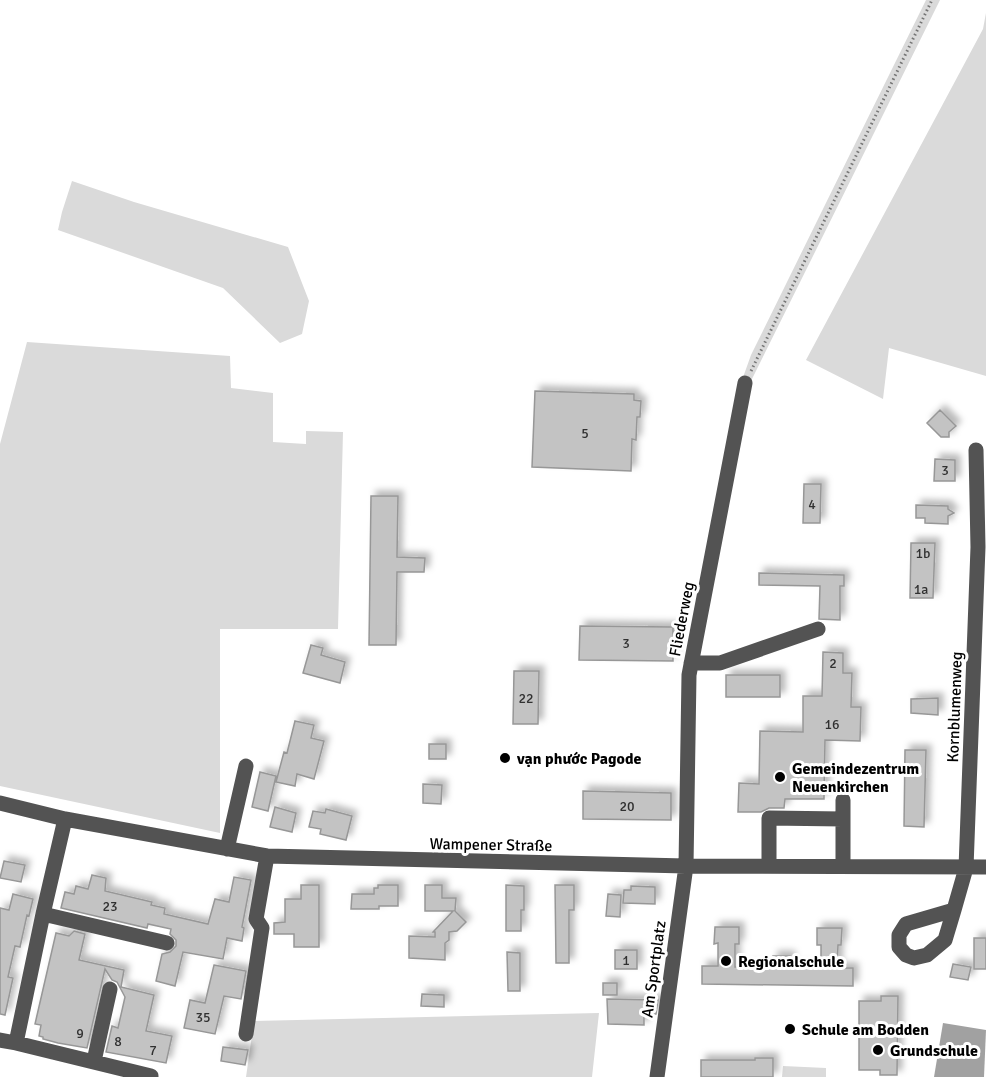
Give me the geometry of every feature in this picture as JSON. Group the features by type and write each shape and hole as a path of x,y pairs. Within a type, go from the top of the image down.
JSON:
{"street":[{"name":"Fliederweg","path":"686,866 689,675 746,383"},
{"name":"Kornblumenweg","path":"954,910 966,868 982,548 976,450"},
{"path":"691,663 720,663 818,628"},
{"path":"227,849 246,766"},
{"path":"843,801 843,866"},
{"name":"Wampener Straße","path":"0,803 65,819 267,856 686,866 986,867"},
{"path":"769,866 769,818 843,819"},
{"path":"16,1043 65,819"},
{"path":"246,1034 262,928 256,919 267,856"},
{"name":"Am Sportplatz","path":"657,1077 686,866"},
{"path":"43,914 167,943"},
{"path":"93,1061 110,989"},
{"path":"0,1040 151,1076"}],"path":[{"path":"746,383 932,0"}],"shaded area":[{"path":"926,0 940,0 750,383 741,383 751,355"},
{"path":"986,13 986,376 889,348 883,399 806,360 983,29"},
{"path":"72,181 134,202 288,247 309,301 302,334 280,343 223,288 58,230"},
{"path":"27,342 230,356 231,388 273,393 273,442 306,444 306,431 343,432 338,629 220,629 220,833 0,786 0,444"},
{"path":"599,1013 592,1077 246,1077 254,1021"},
{"path":"943,1023 986,1030 984,1077 934,1077"},
{"path":"783,1066 826,1068 826,1077 782,1077"}],"building":[{"path":"535,391 634,394 634,400 641,401 640,417 637,417 636,440 632,439 631,471 532,467"},
{"path":"940,410 956,426 949,432 949,437 941,437 927,423"},
{"path":"935,459 955,460 955,481 934,481"},
{"path":"804,484 821,484 820,523 803,523"},
{"path":"371,496 398,496 397,557 425,558 424,572 397,572 396,645 369,645"},
{"path":"916,505 948,506 948,509 954,513 948,516 948,524 925,523 925,518 916,518"},
{"path":"911,543 935,543 933,598 910,598"},
{"path":"759,573 844,575 844,586 840,586 840,620 819,619 820,586 759,585"},
{"path":"580,626 673,627 673,661 579,660"},
{"path":"311,645 323,648 321,655 345,662 340,683 303,673"},
{"path":"823,652 843,653 843,673 852,673 851,707 861,707 860,741 825,740 824,799 785,799 784,808 769,808 761,812 738,812 739,783 759,784 760,731 803,732 803,696 822,696"},
{"path":"514,671 539,671 538,724 513,724"},
{"path":"726,675 780,675 780,697 726,697"},
{"path":"938,698 938,715 911,713 911,699"},
{"path":"295,721 314,725 311,738 324,741 314,779 297,774 295,786 276,782 284,752 287,753"},
{"path":"429,744 446,744 446,759 429,759"},
{"path":"905,750 926,750 924,827 904,826"},
{"path":"260,772 276,776 268,811 252,807"},
{"path":"423,784 442,785 441,804 423,803"},
{"path":"583,791 671,793 671,820 583,819"},
{"path":"275,807 296,813 292,832 270,827"},
{"path":"326,809 352,816 346,840 320,834 321,829 309,827 313,811 325,813"},
{"path":"4,861 25,865 21,882 0,878"},
{"path":"92,875 106,878 105,891 152,902 151,905 165,908 164,914 208,924 215,899 229,902 234,877 251,880 242,927 244,928 242,941 227,938 223,959 183,952 175,986 156,981 162,954 170,952 176,946 176,940 170,934 171,929 148,924 147,928 61,908 65,892 74,894 76,886 88,889"},
{"path":"301,885 319,885 319,947 294,947 294,934 274,934 274,923 285,922 285,899 301,899"},
{"path":"378,885 398,885 398,906 351,909 352,894 374,894 374,888 378,888"},
{"path":"425,885 442,885 442,898 456,898 455,911 466,922 457,931 449,932 449,940 445,943 445,960 409,958 409,936 435,937 435,932 433,932 453,911 425,911"},
{"path":"506,885 524,886 521,931 506,931"},
{"path":"555,885 574,885 574,910 569,910 569,963 556,963"},
{"path":"631,886 655,887 655,904 623,903 624,890 631,890"},
{"path":"13,894 33,899 20,947 15,946 8,977 13,978 5,1015 0,1014 0,908 9,910"},
{"path":"608,894 621,895 620,917 606,916"},
{"name":"Regionalschule","path":"715,927 739,927 739,944 735,944 735,967 773,967 773,956 790,956 790,967 821,968 821,945 817,945 817,928 842,928 841,945 838,945 837,968 853,968 853,986 702,984 702,966 718,966 718,943 714,944"},
{"path":"74,931 85,934 79,960 124,970 121,987 154,995 146,1031 172,1036 166,1063 106,1052 112,1026 118,1028 125,997 117,982 112,980 105,969 87,1048 58,1043 39,1036 41,1025 35,1024 56,933 69,936"},
{"path":"974,938 986,938 986,969 974,969"},
{"path":"615,950 637,950 637,969 615,969"},
{"path":"507,952 520,953 520,991 508,991"},
{"path":"953,964 971,967 968,980 950,977"},
{"path":"214,965 246,971 241,999 224,996 215,1034 184,1028 190,1000 205,1003"},
{"path":"603,983 617,983 617,995 603,995"},
{"path":"422,994 444,995 444,1007 421,1006"},
{"name":"Grundschule","path":"881,996 898,996 897,1075 880,1075 880,1070 859,1070 859,1001 881,1001"},
{"path":"607,999 658,1000 656,1014 644,1014 644,1025 608,1024"},
{"path":"223,1047 248,1050 245,1065 221,1061"},
{"path":"755,1058 773,1058 773,1077 701,1077 701,1060 755,1060"}],"place":[{"name":"vạn phước Pagode","path":"505,758"},
{"name":"Gemeindezentrum Neuenkirchen","path":"780,777"},
{"name":"Regionalschule","path":"726,961"},
{"name":"Schule am Bodden","path":"790,1029"},
{"name":"Grundschule","path":"878,1050"}]}
